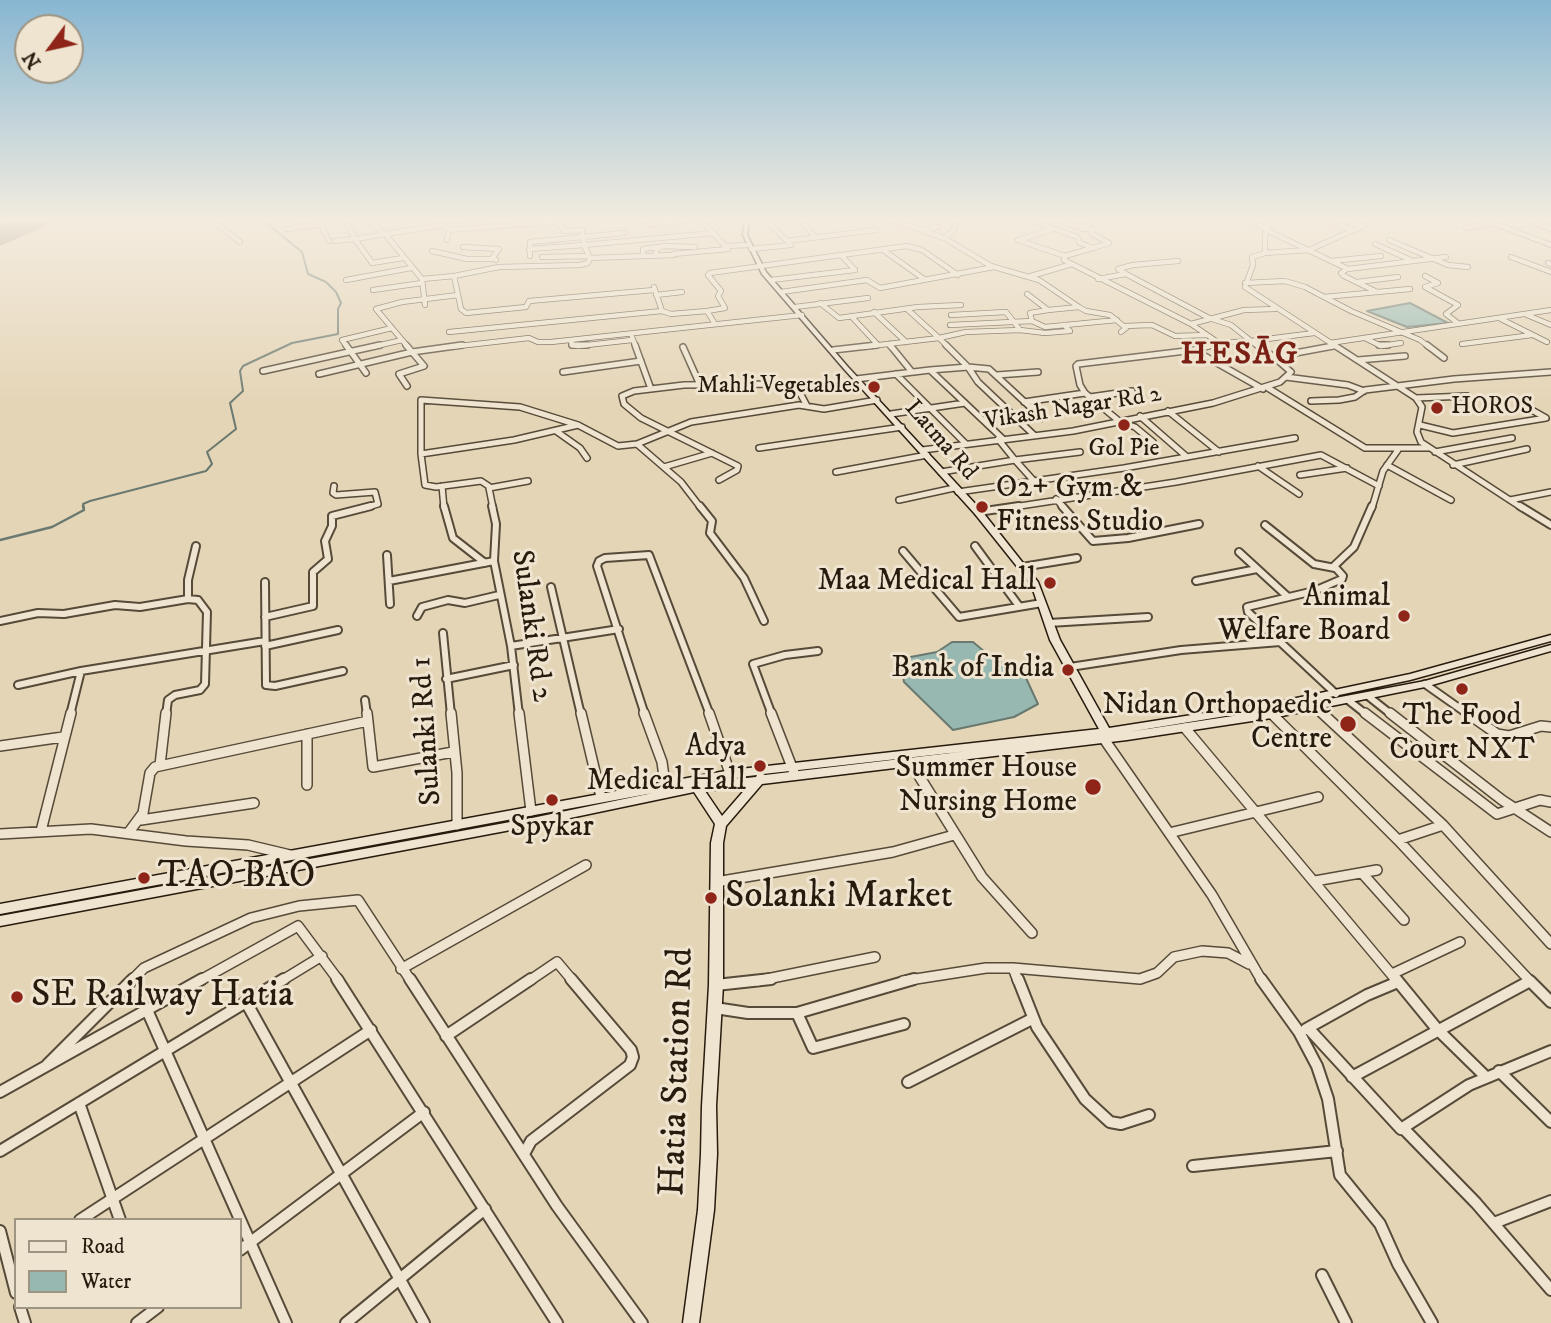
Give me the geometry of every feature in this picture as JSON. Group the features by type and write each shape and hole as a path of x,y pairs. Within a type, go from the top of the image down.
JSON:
{"main road":[{"name":"Latma Rd","path":"773,283 856,379 891,414 978,512 1035,584 1049,623 1107,736"},
{"path":"0,921 507,827 694,784 1185,728 1272,714 1368,696 1381,689 1551,638"},
{"path":"793,771 911,763 1107,736 1336,694 1425,684 1551,648"},
{"path":"694,784 721,824 761,775"},
{"path":"0,909 665,785 694,784"},
{"name":"Hatia Station Rd","path":"691,1323 706,1210 716,985 717,843 721,824"}],"street":[{"path":"373,290 413,283"},
{"path":"422,283 425,305"},
{"path":"455,283 463,311 468,313 526,307 529,301 655,290 682,292"},
{"path":"449,332 662,311 671,314 725,308 714,283"},
{"path":"781,292 847,283"},
{"path":"871,283 880,288 906,283"},
{"path":"1039,283 1079,307 1089,312 1105,313 1125,326 1152,325 1175,336 1208,335"},
{"path":"1105,283 1191,324 1219,343"},
{"path":"1143,283 1213,319 1231,325 1289,368 1291,372 1286,377"},
{"path":"1250,283 1245,283 1250,292 1416,398 1423,407 1418,438 1429,448 1551,525"},
{"path":"1292,283 1306,286 1323,297 1404,333 1426,344 1444,358"},
{"path":"1358,283 1378,293"},
{"path":"1438,283 1425,286 1458,305 1446,314 1460,324"},
{"path":"1323,297 1410,289"},
{"path":"655,290 662,311"},
{"path":"1027,294 1048,310"},
{"path":"407,386 399,374 424,366 376,308 425,298 458,295"},
{"path":"795,307 868,298"},
{"path":"820,303 838,318 874,312 961,305"},
{"path":"1032,321 1030,313 1079,307"},
{"path":"907,309 1034,435"},
{"path":"1191,324 1244,310 1276,309"},
{"path":"1274,357 1366,338 1551,310"},
{"path":"707,311 715,324"},
{"path":"874,312 906,342"},
{"path":"951,315 1005,312 1020,330"},
{"path":"1527,314 1551,325"},
{"path":"319,374 412,352 491,341 528,338 539,342 570,340 574,346 715,324 802,316"},
{"path":"851,316 878,345"},
{"path":"1500,319 1547,342"},
{"path":"950,325 1032,321 1042,327 1117,320"},
{"path":"833,350 939,338 966,332 1035,330 1045,334 1070,331 1064,325"},
{"path":"1121,332 1126,329 1125,326"},
{"path":"366,373 343,339 392,328"},
{"path":"1153,442 1087,396 1080,385 1076,366 1078,364 1194,350 1219,343 1315,333"},
{"path":"1462,344 1532,335"},
{"path":"632,337 651,389"},
{"path":"1366,338 1381,346 1401,344"},
{"path":"263,371 402,340"},
{"path":"889,344 912,372"},
{"path":"683,347 700,385"},
{"path":"1194,350 1365,448 1429,448"},
{"path":"1358,360 1405,356"},
{"path":"564,372 641,361"},
{"path":"856,379 930,370 985,367 1042,418"},
{"path":"930,370 1001,439 1015,460 1034,480"},
{"path":"996,375 1038,372"},
{"path":"1311,401 1352,398 1364,391 1454,379 1551,372"},
{"path":"896,374 966,444"},
{"path":"1286,377 1348,385 1364,391"},
{"name":"Vikash Nagar Rd 2","path":"836,472 966,444 1073,431 1168,411 1265,389 1286,377"},
{"path":"719,480 739,468 641,418 622,398 627,393 651,389 700,385 784,384 800,393 807,406"},
{"path":"1024,402 1132,391"},
{"path":"1416,398 1467,396"},
{"path":"528,481 490,488 481,481 442,486 425,485 421,454 420,402 425,399 520,407 578,425 618,446 637,444 691,422 807,406 824,409 877,400"},
{"path":"891,414 965,403"},
{"path":"1420,425 1453,433 1546,418 1523,405"},
{"path":"1168,411 1219,452"},
{"path":"1140,416 1187,457"},
{"path":"421,454 578,425"},
{"path":"759,448 902,427"},
{"path":"556,431 580,448 587,458"},
{"path":"899,500 1295,438"},
{"path":"1435,452 1512,438"},
{"path":"637,444 688,491 712,521 710,533 744,578 764,621"},
{"path":"1453,465 1527,449"},
{"path":"1335,568 1354,547 1387,465 1398,450"},
{"path":"941,472 1080,452"},
{"path":"664,467 712,453"},
{"path":"978,512 1176,482 1321,455 1379,486"},
{"path":"1387,465 1451,500"},
{"path":"1258,466 1299,494"},
{"path":"1300,475 1347,468"},
{"path":"265,617 313,606 313,572 328,559 325,541 332,526 332,516 378,504 375,492 336,495 333,493 334,486"},
{"path":"442,486 446,522 453,538 485,563"},
{"name":"Sulanki Rd 2","path":"490,488 496,528 494,561 514,665 531,811"},
{"path":"1509,500 1551,492"},
{"path":"1056,499 1093,541 1128,538 1199,524"},
{"path":"1265,525 1314,564 1335,568 1343,576 1342,579 1288,597 1247,607 1248,612 1336,694"},
{"path":"188,599 188,580 196,546"},
{"path":"975,546 1019,606"},
{"path":"903,551 959,617 1042,603"},
{"path":"1239,552 1288,597"},
{"path":"665,785 662,762 637,694 619,629 597,566 601,559 648,554 732,778"},
{"path":"387,555 390,604"},
{"path":"1022,567 1077,558"},
{"path":"389,581 494,561"},
{"path":"1196,580 1257,569"},
{"path":"265,582 265,681 269,687 343,671"},
{"path":"551,587 601,797"},
{"path":"416,616 422,607 436,603 452,599 465,603 499,595"},
{"path":"0,621 38,613 64,614 115,605 140,607 188,599 198,600 204,605 206,650 203,687 175,695 168,701 160,765"},
{"path":"1049,623 1148,617"},
{"path":"18,685 81,671 338,629"},
{"path":"511,646 619,629"},
{"name":"Sulanki Rd 1","path":"443,634 457,773 457,825"},
{"path":"1070,667 1181,650 1280,642"},
{"path":"793,771 753,664 785,655 818,651"},
{"path":"446,679 514,665"},
{"path":"41,831 81,671"},
{"path":"1425,684 1497,734 1509,736 1541,726 1551,727"},
{"path":"1368,696 1551,832"},
{"path":"365,700 373,767 453,752"},
{"path":"1348,700 1494,813 1501,815 1540,800 1551,802"},
{"path":"1315,706 1443,825 1551,944"},
{"path":"1272,714 1398,840 1551,1002"},
{"path":"130,832 141,820 150,773 160,765 368,721"},
{"path":"1185,728 1437,1029 1486,1077"},
{"path":"307,734 307,785"},
{"path":"1107,736 1212,895 1250,964 1304,1030 1494,1223 1551,1290"},
{"path":"0,746 64,737"},
{"path":"911,763 982,877 1032,933"},
{"path":"1169,833 1318,797"},
{"path":"141,820 254,803"},
{"path":"1398,840 1443,825"},
{"path":"0,834 91,829 186,841 248,845 294,856"},
{"path":"716,882 884,854 954,835"},
{"path":"401,969 586,865"},
{"path":"1315,881 1377,870"},
{"path":"1362,873 1404,920"},
{"path":"47,1065 144,968 251,918 274,911 358,900 556,1206 642,1323"},
{"path":"0,1091 298,926 371,1030 555,1322"},
{"path":"1304,1030 1460,942"},
{"path":"714,1008 748,1013 797,1013 903,981 986,968 1140,979 1151,977 1174,957 1210,951 1228,953 1250,964"},
{"path":"0,1151 165,1049 322,957"},
{"path":"716,985 767,980 875,957"},
{"path":"446,1036 557,962 631,1050 633,1057 630,1065 547,1127 531,1141 524,1154"},
{"path":"1013,968 1032,1019 1085,1099 1110,1122 1121,1124 1149,1115"},
{"path":"1352,1077 1530,981"},
{"path":"246,1002 424,1323"},
{"path":"147,1010 206,1138 235,1218"},
{"path":"797,1013 810,1046 818,1049 904,1024"},
{"path":"908,1082 1032,1019"},
{"path":"83,1218 371,1030"},
{"path":"1304,1030 1333,1119 1340,1175 1380,1224 1432,1323"},
{"path":"1403,1128 1469,1085 1551,1051"},
{"path":"1499,1071 1551,1122"},
{"path":"79,1103 119,1218"},
{"path":"286,1323 245,1246 424,1112"},
{"path":"1193,1166 1337,1151"},
{"path":"1494,1223 1551,1201"},
{"path":"346,1323 485,1209"},
{"path":"0,1231 13,1265"},
{"path":"1322,1275 1346,1323"},
{"path":"137,1323 154,1309"}],"water":[{"path":"1410,303 1448,323 1407,327 1367,311"},
{"path":"952,642 973,642 997,662 1020,665 1038,704 1014,717 953,730 904,682 900,659 937,652"}],"waterway":[{"path":"84,508 83,504 90,501 206,471 212,464 207,452 236,429 230,403 243,391 240,371 243,366 292,343 338,334 338,309 341,303 336,292 327,283"},
{"path":"0,540 52,527 84,510 83,506"}],"place":[{"name":"Mahli Vegetables","path":"874,387"},
{"name":"HOROS","path":"1437,408"},
{"name":"Gol Pie","path":"1124,425"},
{"name":"O2+ Gym & Fitness Studio","path":"982,507"},
{"name":"Maa Medical Hall","path":"1050,583"},
{"name":"Animal Welfare Board","path":"1404,616"},
{"name":"Bank of India","path":"1068,670"},
{"name":"The Food Court NXT","path":"1462,689"},
{"name":"Nidan Orthopaedic Centre","path":"1348,724"},
{"name":"Adya Medical Hall","path":"760,766"},
{"name":"Summer House Nursing Home","path":"1093,787"},
{"name":"Spykar","path":"552,800"},
{"name":"TAO BAO","path":"144,878"},
{"name":"Solanki Market","path":"711,898"},
{"name":"SE Railway Hatia","path":"17,997"}],"district":[{"name":"HESĀG","path":"1240,356"}]}
